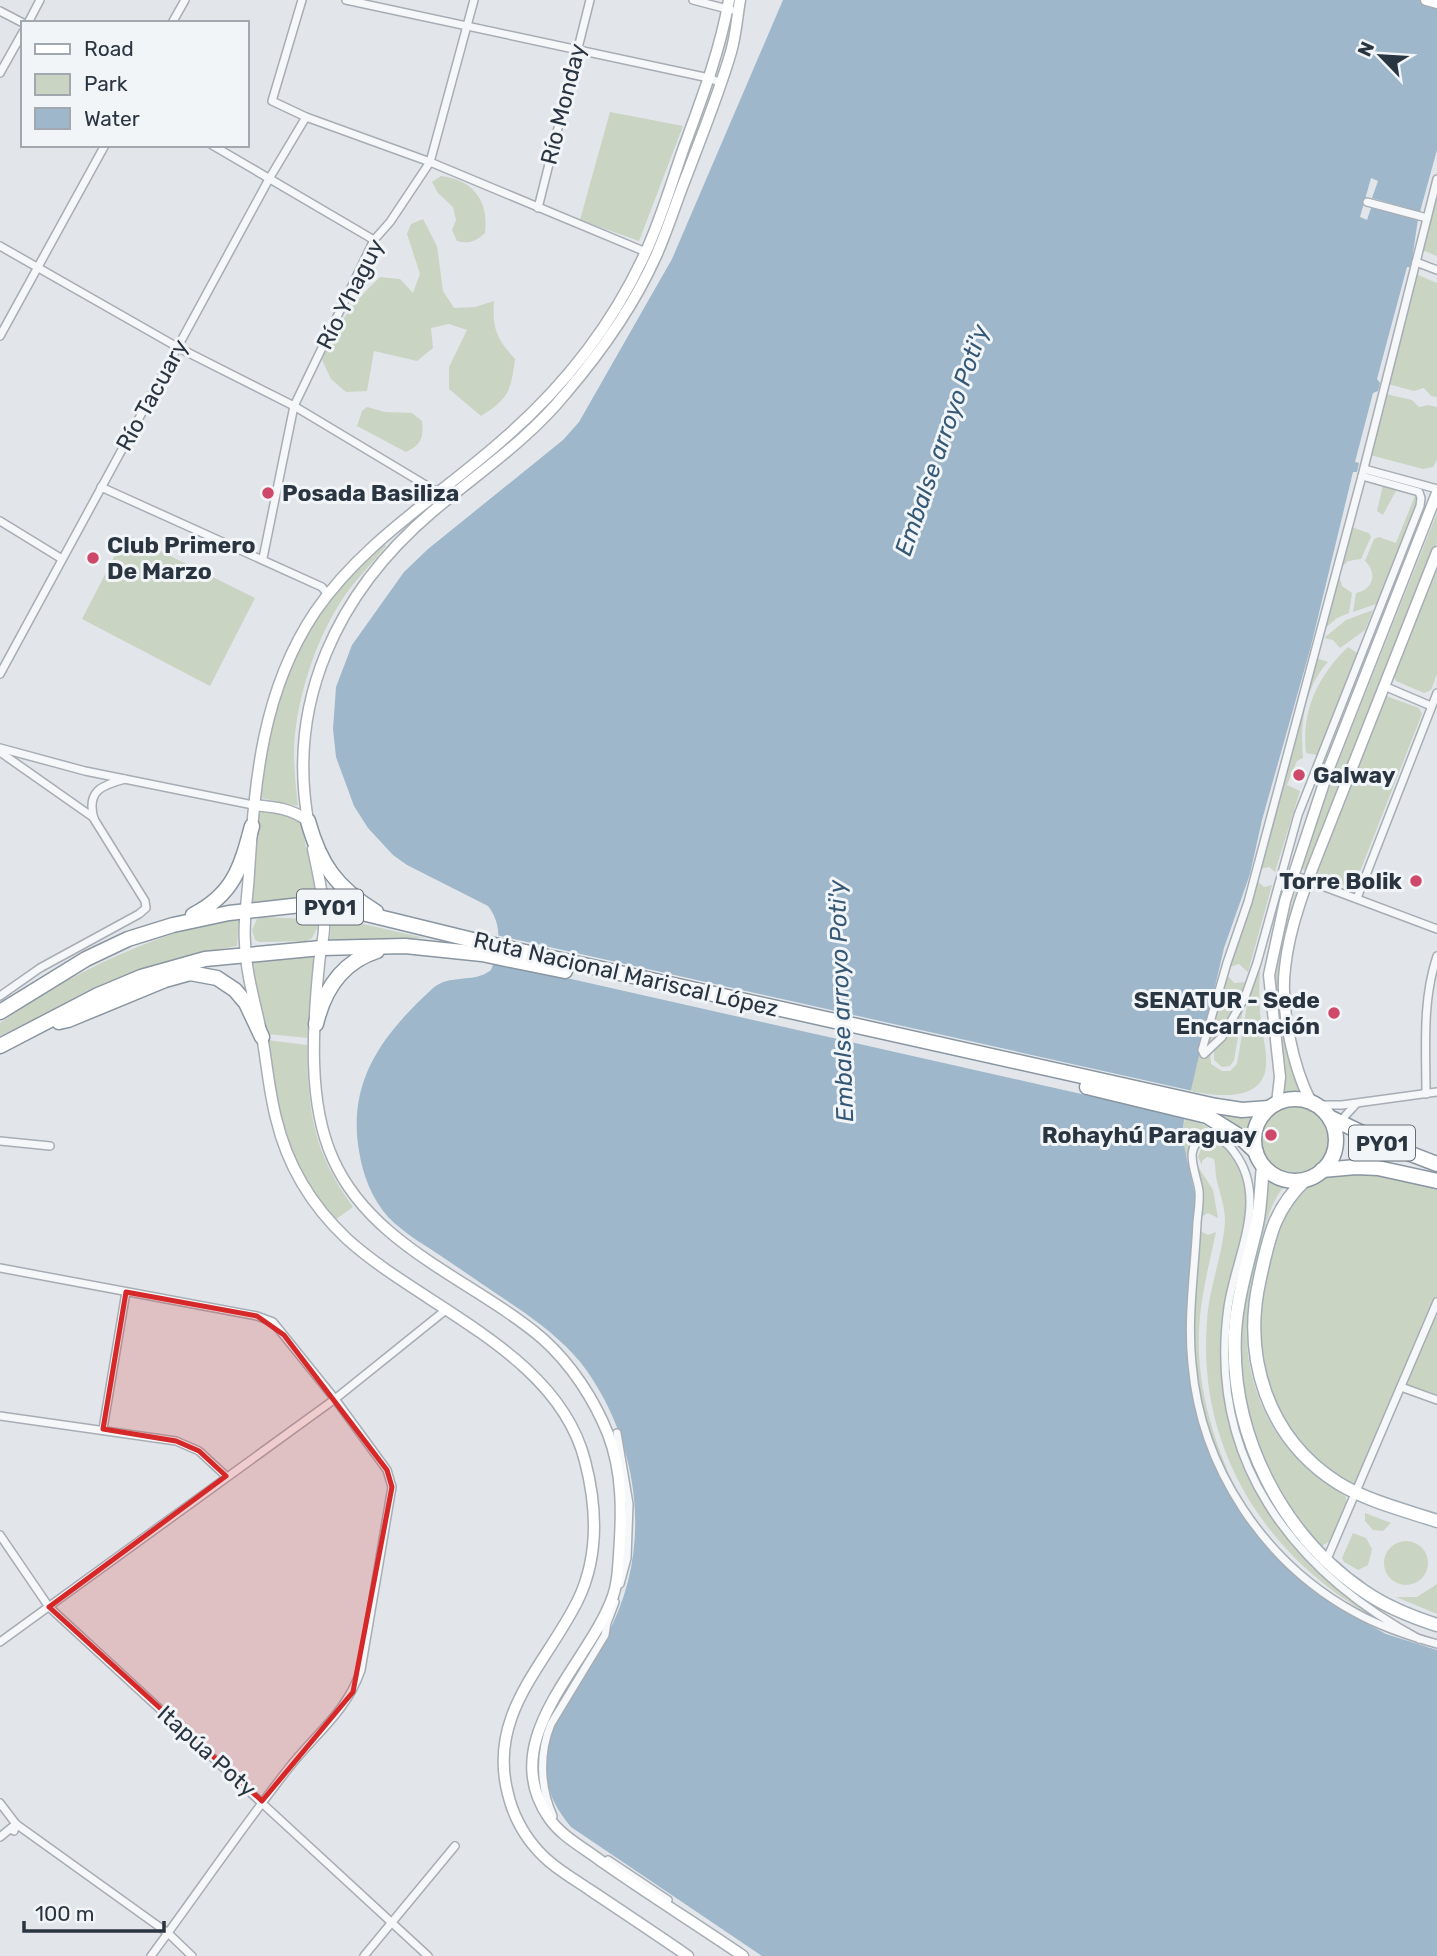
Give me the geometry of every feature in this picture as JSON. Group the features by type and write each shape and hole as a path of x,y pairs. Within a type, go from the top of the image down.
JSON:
{"highway":[{"path":"308,821 315,847 330,873 352,895 390,920"},
{"path":"173,925 207,908 236,878 252,826"},
{"name":"Ruta Nacional Mariscal López","path":"0,1012 86,959 128,939 173,925 247,910 301,905 323,906 390,920 484,948 1194,1107 1242,1110 1273,1106 1289,1100 1313,1104"},
{"path":"316,1024 328,989 346,967 367,954 405,946"},
{"name":"Ruta Nacional Mariscal López","path":"0,1046 98,995 141,977 193,962 246,954 321,948 484,948"},
{"path":"43,1023 68,1020 165,980 190,973 217,978 235,990 246,1003 262,1037"},
{"name":"PY01","path":"1313,1104 1335,1126 1437,1164"},
{"path":"1256,1152 1256,1128 1261,1117 1273,1106"},
{"name":"Ruta Nacional Mariscal López","path":"1194,1107 1221,1124 1256,1152 1263,1166"},
{"name":"PY01","path":"1322,1170 1333,1154 1335,1126"},
{"path":"1263,1166 1283,1179 1306,1179"},
{"name":"PY01","path":"1306,1179 1322,1170 1378,1167 1437,1181"}],"main road":[{"path":"688,1956 554,1866 534,1847 511,1807 504,1778 503,1748 511,1715 523,1689 578,1600 593,1552 595,1513 580,1444 562,1410 532,1375 500,1346 353,1244 323,1214 307,1191 292,1166 278,1128 244,932 253,805 264,735 277,685 298,640 328,595 366,553 413,511 507,437 570,372 611,317 646,252 709,78 731,7 740,0"},
{"path":"1426,0 1437,3"},
{"path":"731,7 732,50 721,83 656,255 627,310 566,394 539,423 432,513 388,554 354,598 335,632 315,683 305,729 303,769 308,821 322,891 325,926 316,1024 316,1103 325,1139 342,1176 362,1204 389,1231 525,1326 553,1349 577,1377 608,1436 621,1495 622,1534 615,1592 604,1617 551,1703 536,1739 533,1776 542,1807 550,1819 577,1844 743,1956"},
{"path":"1273,1106 1280,1077 1269,975 1275,942 1293,875 1329,768 1437,491"},
{"path":"1313,1104 1295,1066 1284,986 1287,952 1308,881 1437,552"},
{"path":"253,805 281,808 297,813 308,821"},
{"path":"1263,1166 1260,1206 1241,1291 1235,1333 1238,1399 1258,1465 1293,1522 1346,1578 1380,1601 1437,1625"},
{"path":"1306,1179 1280,1209 1268,1240 1256,1296 1254,1351 1270,1406 1291,1440 1319,1468 1356,1492 1437,1521"}],"street":[{"path":"29,21 40,0"},
{"path":"173,21 185,0"},
{"path":"302,0 272,101 306,117 429,162 646,252"},
{"path":"346,0 709,78 721,83"},
{"name":"Río Yhaguy","path":"263,558 295,406 374,240 390,222 429,162 474,0"},
{"name":"Río Monday","path":"538,208 590,0"},
{"path":"693,0 731,7"},
{"path":"0,11 21,22"},
{"path":"0,73 21,36"},
{"name":"Río Tacuary","path":"0,674 269,179 306,117"},
{"path":"0,336 104,147"},
{"path":"215,147 374,240"},
{"path":"1363,473 1419,492 1421,502 1298,815 1245,997 1223,1037 1204,1054 1202,1050 1248,902 1363,473 1437,179"},
{"path":"1367,202 1427,218"},
{"path":"0,246 179,348 295,406 439,493"},
{"path":"1416,262 1437,270"},
{"path":"1363,473 1437,491"},
{"path":"101,487 263,558 322,587 328,595"},
{"path":"0,522 62,559"},
{"path":"1384,685 1431,706"},
{"path":"1357,898 1437,693"},
{"path":"0,750 253,805"},
{"path":"0,750 94,819"},
{"path":"0,996 40,968 144,911 145,901 94,819 91,807 99,789 125,779"},
{"path":"1293,875 1437,929"},
{"path":"1426,1094 1425,1020 1437,956"},
{"path":"1313,1104 1356,1103 1437,1092"},
{"path":"1335,1126 1356,1103"},
{"path":"1419,1639 1354,1597 1308,1558 1272,1513 1248,1465 1233,1418 1225,1356 1228,1305 1249,1216 1250,1196 1244,1169 1230,1147 1220,1140 1204,1139 1196,1145 1191,1156 1199,1191 1191,1352 1199,1408 1220,1469 1234,1498 1248,1517 1281,1556 1309,1582 1358,1614 1419,1639 1437,1644"},
{"path":"0,1141 50,1146"},
{"path":"0,1268 273,1322 335,1399 387,1471 392,1487 361,1670 353,1692 262,1801 150,1956"},
{"path":"103,1429 126,1292"},
{"path":"1327,1559 1437,1302"},
{"path":"0,1642 335,1399 447,1309"},
{"path":"1401,1387 1437,1400"},
{"path":"0,1416 176,1441 199,1451 226,1476"},
{"path":"617,1433 629,1504 627,1558 605,1635 546,1736 542,1775 551,1814 571,1835 751,1956"},
{"name":"Itapúa Poty","path":"0,1535 49,1607 428,1956"},
{"path":"0,1802 15,1827 168,1933 192,1956"},
{"path":"0,1837 15,1827"},
{"path":"364,1956 455,1846"}],"highlighted area":[{"path":"126,1292 257,1316 284,1335 387,1470 392,1487 353,1692 262,1801 49,1607 226,1476 199,1451 176,1441 103,1429"}],"green space":[{"path":"610,112 683,126 639,241 580,220"},
{"path":"441,176 462,182 477,194 486,221 485,233 475,240 457,241 452,230 456,220 453,207 438,193 432,182"},
{"path":"1437,195 1437,256 1422,250"},
{"path":"423,219 437,246 443,291 454,308 475,307 494,301 497,333 515,359 507,393 498,404 481,416 449,389 449,367 467,330 449,324 431,328 433,348 417,361 374,351 367,391 346,392 331,379 322,360 346,315 380,277 400,279 413,293 420,274 407,234 411,224"},
{"path":"1416,274 1437,283 1437,397 1431,396 1424,388 1414,391 1388,384"},
{"path":"1386,394 1412,400 1419,407 1437,407 1437,460 1433,467 1423,469 1370,455"},
{"path":"367,407 385,412 412,413 422,421 422,436 418,444 406,452 357,426 362,411"},
{"path":"1383,485 1397,489 1383,515 1377,511"},
{"path":"1416,493 1419,496 1418,503 1379,603 1353,612 1356,593 1370,585 1372,580 1371,571 1365,561 1374,539 1379,537 1396,543"},
{"path":"1437,513 1437,543 1306,872 1301,867 1322,803"},
{"path":"1351,527 1369,533 1371,537 1361,559 1348,561 1341,568"},
{"path":"126,534 255,598 210,686 82,619"},
{"path":"383,543 386,546 351,587 331,618 309,671 295,736 294,766 298,806 261,798 275,710 298,648 327,606"},
{"path":"1437,568 1437,674 1431,690 1424,693 1396,681 1393,675"},
{"path":"1339,575 1342,586 1352,593 1349,613 1337,618 1323,630"},
{"path":"1373,610 1365,630 1340,648 1333,640 1324,638 1346,620"},
{"path":"1348,647 1357,653 1317,755 1306,753 1306,722 1314,695 1328,670"},
{"path":"1316,658 1328,662 1314,683 1305,707 1303,758 1297,761 1287,785 1300,791 1275,872 1269,867 1260,869"},
{"path":"1386,696 1419,708 1422,714 1355,884 1349,887 1319,876 1317,870"},
{"path":"258,811 291,816 301,823 318,902 298,900 248,904"},
{"path":"1257,881 1264,887 1272,885 1248,972 1239,964 1230,967"},
{"path":"1298,885 1301,885 1285,948 1289,1055 1300,1090 1283,1093 1272,986 1284,926"},
{"path":"239,916 237,946 180,958 123,976 87,991 0,1036 0,1023 84,971 175,933"},
{"path":"332,917 425,938 330,940"},
{"path":"257,919 311,919 316,922 317,928 312,938 306,941 260,942 255,940 252,930"},
{"path":"1263,947 1259,994 1266,1055 1263,1078 1256,1086 1236,1094 1190,1091 1199,1053 1205,1057 1210,1052 1211,1064 1222,1071 1230,1071 1237,1064 1247,1005"},
{"path":"317,954 308,1038 267,1034 250,956"},
{"path":"1227,975 1234,983 1245,982 1230,1018 1207,1047"},
{"path":"1243,1009 1234,1060 1230,1066 1222,1067 1214,1060 1214,1052"},
{"path":"267,1040 307,1045 309,1091 315,1130 329,1168 353,1207 335,1220 305,1177 286,1136"},
{"path":"1187,1104 1260,1113 1250,1139"},
{"path":"1288,1106 1302,1106 1314,1111 1324,1121 1329,1140 1324,1159 1314,1169 1302,1174 1288,1174 1276,1169 1266,1159 1261,1147 1261,1133 1266,1121 1276,1111"},
{"path":"1185,1117 1206,1126 1220,1138 1197,1140 1190,1147 1186,1158 1182,1137"},
{"path":"1215,1141 1225,1147 1235,1159 1246,1193 1244,1225 1229,1293 1226,1376 1229,1407 1245,1463 1260,1497 1291,1543 1331,1582 1400,1631 1356,1607 1316,1578 1282,1544 1253,1506 1231,1465 1215,1420 1207,1372 1208,1308 1222,1246 1225,1216 1214,1159 1207,1157 1202,1161 1202,1165 1198,1157 1203,1144"},
{"path":"1194,1160 1213,1190 1218,1218 1208,1213 1201,1217"},
{"path":"1340,1169 1437,1181 1437,1298 1356,1492 1291,1440 1254,1351 1268,1240 1306,1179 1322,1170"},
{"path":"1267,1181 1285,1185 1273,1203 1266,1223 1252,1287 1247,1324 1249,1361 1259,1398 1276,1432 1299,1461 1346,1497 1330,1541 1322,1546 1309,1536 1298,1522 1280,1492 1267,1467 1248,1414 1242,1331 1245,1303 1265,1216"},
{"path":"1200,1231 1208,1235 1216,1232 1200,1316 1200,1369 1204,1394 1217,1444 1248,1516 1216,1453 1196,1385 1192,1325"},
{"path":"1431,1315 1437,1317 1437,1400 1401,1387"},
{"path":"1365,1513 1391,1523 1383,1531 1373,1530 1365,1521"},
{"path":"1353,1533 1366,1538 1372,1549 1368,1565 1358,1570 1342,1558"},
{"path":"1406,1541 1422,1547 1428,1563 1422,1579 1406,1585 1390,1579 1384,1563 1390,1547"},
{"path":"1437,1584 1437,1614 1396,1597 1417,1597"}],"water":[{"name":"Embalse arroyo Poti'y","path":"783,0 1437,0 1437,150 1418,219 1411,267 1407,267 1377,379 1380,383 1378,391 1373,393 1355,462 1359,463 1357,472 1353,472 1311,646 1262,820 1250,874 1224,948 1182,1137 1195,1195 1188,1329 1195,1405 1209,1451 1232,1499 1267,1546 1313,1591 1386,1634 1437,1650 1437,1956 762,1956 571,1827 555,1804 548,1787 545,1759 553,1727 606,1637 621,1604 630,1571 635,1536 629,1467 605,1401 574,1354 525,1313 389,1218 373,1195 366,1178 359,1151 358,1102 373,1061 398,1023 432,989 446,981 477,977 491,970 496,954 498,929 488,906 407,865 393,855 368,828 354,806 336,757 333,729 336,687 352,645 404,572 428,549 563,440 579,422 672,259"}],"pier":[{"path":"1371,178 1378,181 1372,198 1421,212 1418,219 1371,208 1367,220 1360,217"},
{"path":"496,935 1193,1091 1188,1118 491,961"}],"place":[{"name":"Posada Basiliza","path":"268,493"},
{"name":"Club Primero De Marzo","path":"93,558"},
{"name":"Galway","path":"1299,775"},
{"name":"Torre Bolik","path":"1416,881"},
{"name":"SENATUR - Sede Encarnación","path":"1334,1013"},
{"name":"Rohayhú Paraguay","path":"1271,1135"}]}
